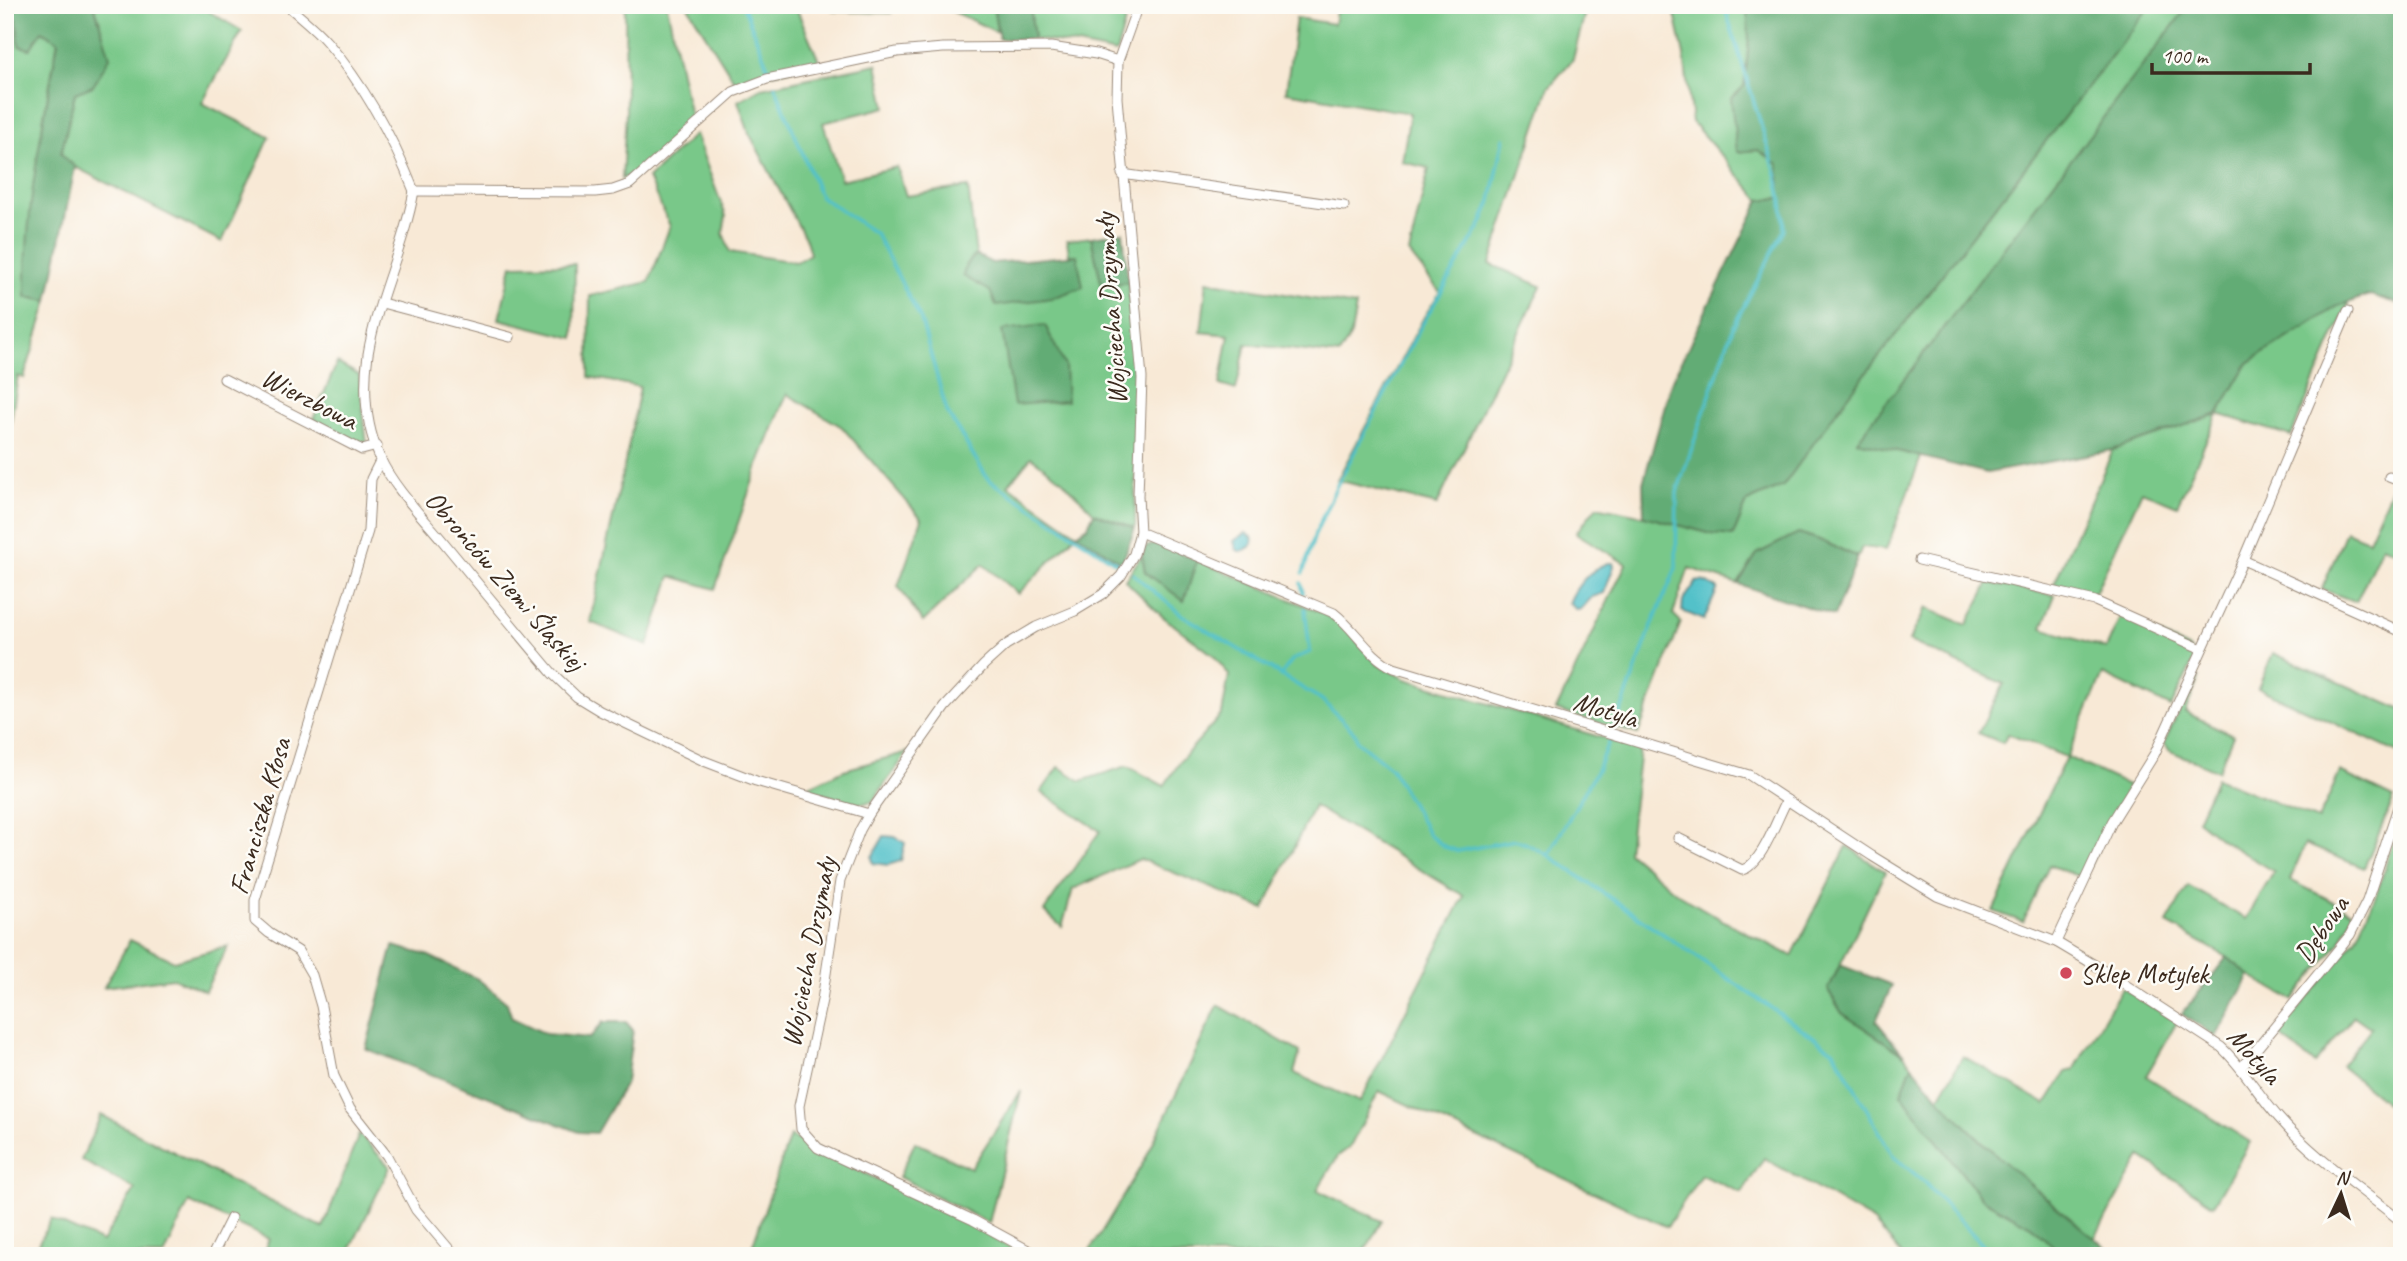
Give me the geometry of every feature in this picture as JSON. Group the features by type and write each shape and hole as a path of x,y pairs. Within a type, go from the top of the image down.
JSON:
{"street":[{"path":"286,5 326,41 362,90 390,136 414,191 613,190 630,184 733,92 767,79 897,52 981,46 1051,47 1096,54 1118,61"},
{"name":"Wojciecha Drzymały","path":"1035,1256 973,1220 818,1148 801,1129 799,1106 822,1000 840,881 869,814 945,708 984,665 1006,645 1036,627 1084,607 1103,594 1121,576 1134,554 1140,532 1138,496 1142,378 1122,174 1118,61 1138,5"},
{"path":"1122,174 1344,206"},
{"name":"Obrońców Ziemi Śląskiej","path":"414,191 368,354 366,387 368,420 381,459 404,496 553,674 577,696 600,711 704,761 756,781 869,814"},
{"path":"382,303 510,337"},
{"path":"2056,942 2112,822 2155,753 2243,560 2348,311"},
{"name":"Wierzbowa","path":"224,379 362,450 377,446"},
{"name":"Franciszka Kłosa","path":"381,459 371,480 368,531 255,900 255,921 298,951 312,975 321,1006 334,1076 350,1109 387,1156 416,1210 455,1256"},
{"path":"2389,477 2402,482"},
{"name":"Motyla","path":"1140,532 1334,613 1353,629 1380,662 1394,668 1749,775 1937,895 2056,942 2203,1033 2228,1053 2288,1126 2314,1151 2402,1222"},
{"path":"1919,560 2095,601 2202,649"},
{"path":"2243,560 2402,632"},
{"name":"Dębowa","path":"2241,1068 2350,935 2367,901 2402,794"},
{"path":"1678,838 1742,870 1748,868 1760,854 1787,800"},
{"path":"212,1256 231,1218"}],"green space":[{"path":"5,5 94,5 110,57 93,86 75,93 61,154 75,167 48,301 26,297 26,265 31,200 58,41 42,31 30,49 19,46 17,19 5,16"},
{"path":"94,5 198,5 242,31 202,103 270,137 222,242 75,167 61,154 75,93 100,22"},
{"path":"625,5 667,5 691,121 643,168 622,179 626,112"},
{"path":"687,5 795,5 820,63 735,82"},
{"path":"831,5 894,5 891,13 833,11"},
{"path":"939,5 993,5 997,32"},
{"path":"993,5 1030,5 1034,39 999,39"},
{"path":"1030,5 1130,5 1116,53 1034,39"},
{"path":"1337,5 1587,5 1573,59 1549,87 1490,264 1541,286 1437,505 1337,480 1440,292 1409,253 1429,168 1402,162 1410,113 1286,92 1296,18 1334,24"},
{"path":"1673,5 1747,5 1749,39 1737,152 1758,150 1778,164 1781,198 1760,200 1692,122 1684,55"},
{"path":"1747,5 2151,5 1836,412 1783,486 1747,502 1733,536 1712,534 1644,516 1643,483 1672,380 1760,200 1781,198 1778,164 1758,150 1737,152 1731,99 1745,85 1749,39"},
{"path":"2151,5 2189,5 1858,441 1921,457 1886,550 1862,547 1858,557 1799,533 1757,554 1738,584 1689,568 1673,614 1681,622 1638,734 1556,710 1626,564 1576,533 1597,506 1712,534 1733,536 1747,502 1783,486 1836,412"},
{"path":"2189,5 2402,5 2402,305 2370,295 2338,306 2248,363 2218,414 2113,450 1987,473 1857,441"},
{"path":"5,16 42,31 58,41 43,121 26,297 48,301 24,378 18,376 5,459"},
{"path":"877,64 886,107 823,123 841,180 897,167 906,196 968,187 976,255 966,264 964,276 1077,255 1069,255 1067,240 1091,237 1102,286 1128,282 1136,391 1135,528 1094,513 1063,481 1031,457 1008,485 1077,534 1018,594 983,564 923,622 898,586 922,519 842,427 787,394 760,460 715,589 671,576 648,646 590,622 640,387 589,377 590,296 649,282 670,226 648,178 695,134 726,216 723,233 730,252 796,262 810,254 806,240 749,133 738,101 761,88"},
{"path":"1123,232 1128,282 1102,286 1091,237"},
{"path":"976,255 992,263 1077,255 1083,287 1052,298 996,306 990,291 963,276 966,264"},
{"path":"575,264 574,338 499,319 512,265"},
{"path":"1207,281 1356,306 1351,335 1339,355 1246,344 1236,390 1220,385 1229,335 1201,332"},
{"path":"2349,302 2291,436 2218,414 2248,363 2338,306"},
{"path":"1045,325 1065,366 1067,401 1014,405 1002,330"},
{"path":"337,363 359,375 367,445 360,444 313,419"},
{"path":"2218,414 2177,506 2142,491 2094,595 2053,586 2113,450"},
{"path":"2402,465 2402,554 2382,546 2356,602 2322,589 2346,531 2368,540"},
{"path":"1094,513 1135,528 1122,563 1077,534 1088,526"},
{"path":"1798,533 1858,557 1834,616 1738,584 1757,554"},
{"path":"1158,543 1197,560 1184,601 1145,572 1142,555 1145,547"},
{"path":"1142,555 1145,572 1184,600 1197,560 1322,613 1346,628 1378,665 1406,679 1640,749 1628,852 1678,894 1792,956 1847,846 1885,872 1828,990 1842,1013 1904,1055 1912,1065 1901,1094 1982,1199 2031,1226 2064,1256 1903,1256 1874,1222 1764,1158 1742,1193 1701,1175 1667,1227 1379,1091 1350,1147 1338,1156 1317,1190 1382,1221 1362,1256 1087,1256 1146,1158 1218,1005 1300,1052 1294,1073 1360,1102 1464,896 1314,806 1264,909 1140,859 1073,889 1062,927 1044,911 1100,831 1041,792 1059,767 1081,781 1127,766 1164,786 1182,759 1222,714 1229,675 1213,655 1162,616 1125,580"},
{"path":"1989,583 2055,595 2042,628 2106,649 2121,615 2190,649 2196,656 2171,707 2103,674 2067,757 2130,786 2083,878 2049,865 2023,922 1993,911 2066,757 2008,734 2003,743 1978,733 2004,684 1909,641 1926,608 1967,625"},
{"path":"2273,653 2402,710 2402,755 2258,688"},
{"path":"2194,678 2199,678 2185,712 2233,735 2218,771 2170,751 2164,743"},
{"path":"908,752 872,802 857,804 805,788 844,770"},
{"path":"2340,772 2394,798 2364,868 2305,844 2290,880 2354,912 2340,942 2293,1000 2250,976 2227,957 2167,923 2188,886 2246,919 2274,872 2222,840 2197,820 2216,778 2318,820"},
{"path":"2402,812 2402,1116 2341,1066 2371,1028 2354,1016 2315,1064 2278,1034 2356,939 2377,893"},
{"path":"130,940 174,961 228,946 205,991 173,978 104,987"},
{"path":"393,946 427,955 478,979 507,1003 512,1018 546,1034 590,1038 603,1022 626,1022 633,1030 626,1082 596,1133 579,1132 366,1049"},
{"path":"2227,957 2250,976 2216,1037 2182,1014"},
{"path":"1840,965 1892,985 1876,1021 1904,1055 1842,1013 1828,990"},
{"path":"2122,988 2177,1022 2146,1076 2250,1142 2213,1205 2141,1157 2094,1239 2009,1167 1938,1099 1963,1056 2046,1104 2066,1072 2074,1070"},
{"path":"1912,1065 1940,1099 1987,1147 2118,1256 2064,1256 2031,1226 1982,1199 1901,1094"},
{"path":"1021,1091 989,1223 899,1177 915,1142 971,1168"},
{"path":"101,1115 323,1228 359,1134 390,1167 347,1256 262,1256 269,1239 189,1202 164,1256 32,1256 51,1219 102,1242 135,1189 81,1160"},
{"path":"790,1136 973,1227 1025,1256 749,1256"}],"water":[{"path":"1246,533 1252,537 1253,542 1241,552 1236,549 1234,541"},
{"path":"1608,563 1613,563 1614,566 1604,593 1592,597 1577,610 1569,603 1576,590 1584,579"},
{"path":"1702,581 1718,588 1704,620 1682,611 1683,601 1696,582"},
{"path":"884,836 895,837 905,843 901,861 888,865 873,863 872,857"}],"waterway":[{"path":"743,5 769,70"},
{"path":"1615,727 1676,568 1677,492 1733,327 1784,230 1782,200 1775,170 1724,5"},
{"path":"775,86 820,196 876,234 921,320 947,412 988,479 1118,564"},
{"path":"1303,573 1315,534 1336,487 1420,328 1482,223 1491,201 1504,138"},
{"path":"1133,574 1182,615 1322,700 1355,733 1357,741 1391,768 1429,835 1445,847 1458,851 1515,840 1548,855 1834,1051 1893,1156 1921,1179 1995,1256"},
{"path":"1301,583 1303,593"},
{"path":"1280,676 1292,660 1310,652 1305,609"},
{"path":"1548,855 1597,770 1608,743"}],"place":[{"name":"Sklep Motylek","path":"2066,973"}]}
